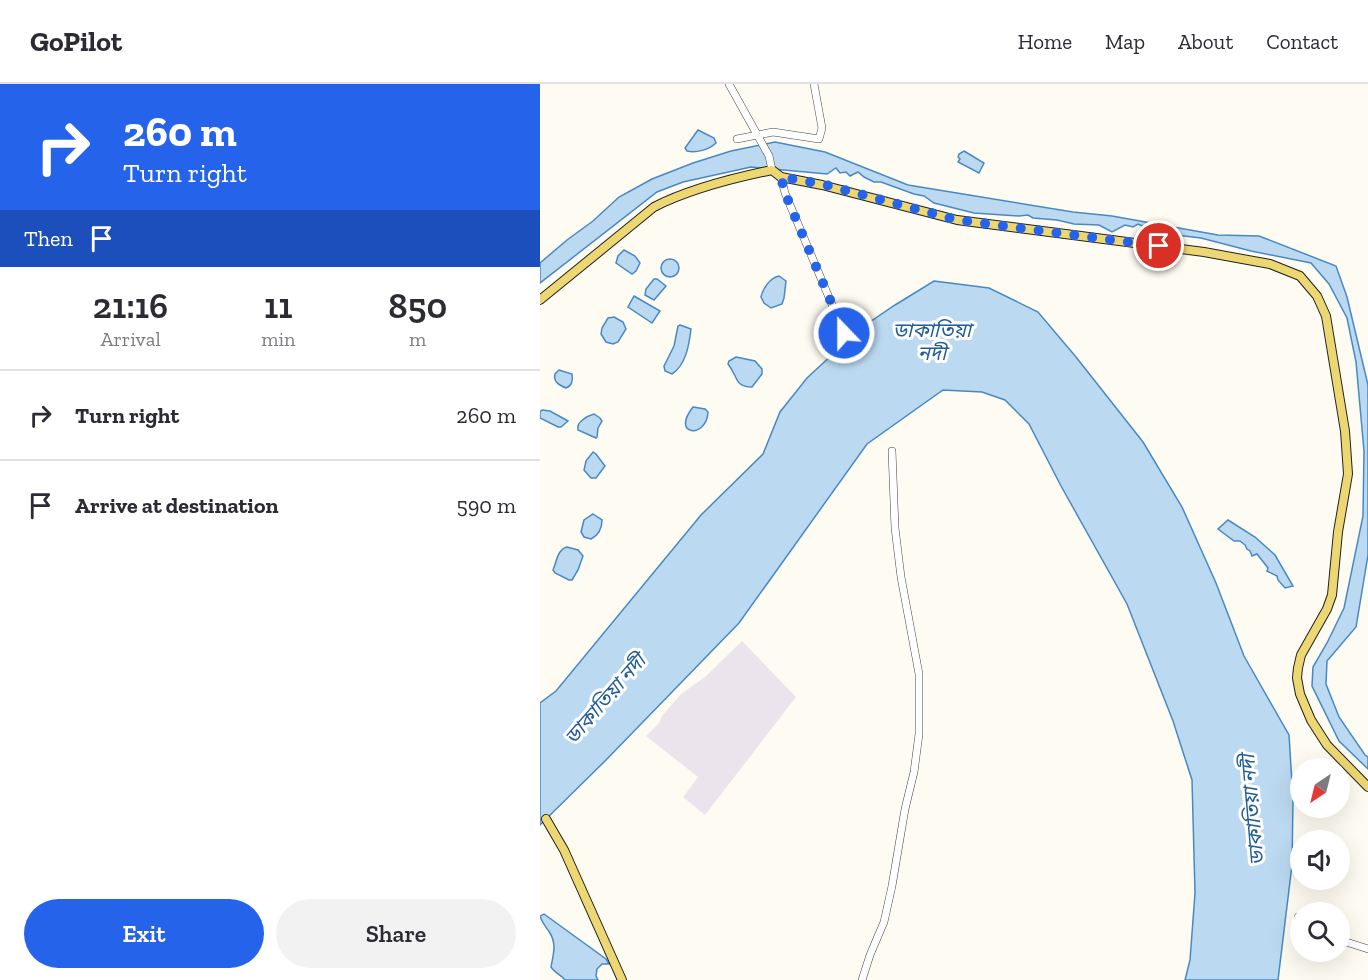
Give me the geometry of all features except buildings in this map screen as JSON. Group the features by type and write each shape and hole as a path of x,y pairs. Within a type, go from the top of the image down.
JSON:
{"main road":[{"path":"540,300 654,207 668,200 740,176 772,170 781,177 822,184 957,220 1204,252 1270,264 1300,276 1317,296 1326,316 1345,431 1348,474 1338,532 1332,595 1327,609 1301,655 1297,678 1300,694 1311,720 1339,759 1368,788"},
{"path":"546,819 564,850 622,980"}],"street":[{"path":"729,84 769,156 772,170"},
{"path":"737,139 773,132 819,139 822,128 813,84"},
{"path":"781,177 785,193 844,333"},
{"path":"862,980 886,913 914,772 919,734 919,674 901,577 895,528 892,452"},
{"path":"1350,943 1368,949"}],"shaded area":[{"path":"742,641 796,697 705,815 683,797 698,777 646,736 681,694 705,677"}],"water":[{"path":"698,130 714,138 716,143 702,150 687,151 685,148"},
{"path":"775,142 825,152 908,185 1073,212 1112,216 1218,235 1259,236 1336,266 1347,297 1368,385 1368,555 1356,627 1327,661 1326,684 1339,717 1368,757 1368,769 1339,741 1312,686 1313,667 1344,608 1363,516 1364,451 1356,362 1347,318 1329,284 1311,263 1201,238 1159,233 1138,224 1133,227 1125,225 1112,232 1099,225 1074,224 1033,218 1028,215 974,213 934,203 924,196 881,182 874,182 858,172 850,176 846,172 840,173 836,168 827,174 751,167 683,182 657,192 540,283 540,263 619,197 652,179 693,163 731,151"},
{"path":"964,151 984,163 979,173 958,162 959,154"},
{"path":"624,250 635,256 640,263 632,274 616,263 618,256"},
{"path":"670,259 676,262 679,268 676,274 670,277 664,274 661,268 664,262"},
{"path":"779,276 786,281 784,298 782,304 771,308 764,303 761,297 767,284"},
{"path":"654,279 666,286 654,300 645,295 646,289"},
{"name":"ডাকাতিয়া নদী","path":"934,281 989,288 1038,312 1143,442 1182,507 1216,583 1244,656 1289,735 1290,818 1293,818 1293,830 1290,830 1290,881 1278,980 1185,980 1190,960 1195,893 1192,780 1173,721 1127,604 1029,424 1005,400 982,392 943,390 867,444 739,623 540,825 540,703 556,691 701,515 763,454 780,412 807,378 861,328"},
{"path":"634,296 660,311 652,323 628,307"},
{"path":"614,317 623,322 626,329 618,342 613,344 606,342 601,334 608,318"},
{"path":"680,325 691,329 689,342 684,360 672,374 665,371 664,366 674,346"},
{"path":"736,357 755,361 762,369 762,374 752,387 739,383 728,364"},
{"path":"559,370 572,374 570,386 566,388 556,381 555,374"},
{"path":"693,407 705,409 708,412 706,421 697,430 687,428 686,424"},
{"path":"542,410 550,411 568,421 558,427 540,418"},
{"path":"594,414 602,421 596,438 578,430 580,422"},
{"path":"593,452 605,466 596,478 591,478 584,470 586,461"},
{"path":"593,514 602,520 602,523 598,533 591,539 584,537 581,532 584,520"},
{"path":"1228,520 1255,537 1275,555 1293,586 1285,588 1277,576 1267,571 1268,568 1257,554 1252,556 1240,541 1234,541 1218,529"},
{"path":"567,547 578,550 583,556 572,580 553,570 559,553"},
{"path":"544,914 606,959 609,964 602,964 597,969 598,980 565,980 551,967 553,942 540,916"}],"route":[{"path":"844,333 785,193 781,177 822,184 957,220 1159,246"}]}
